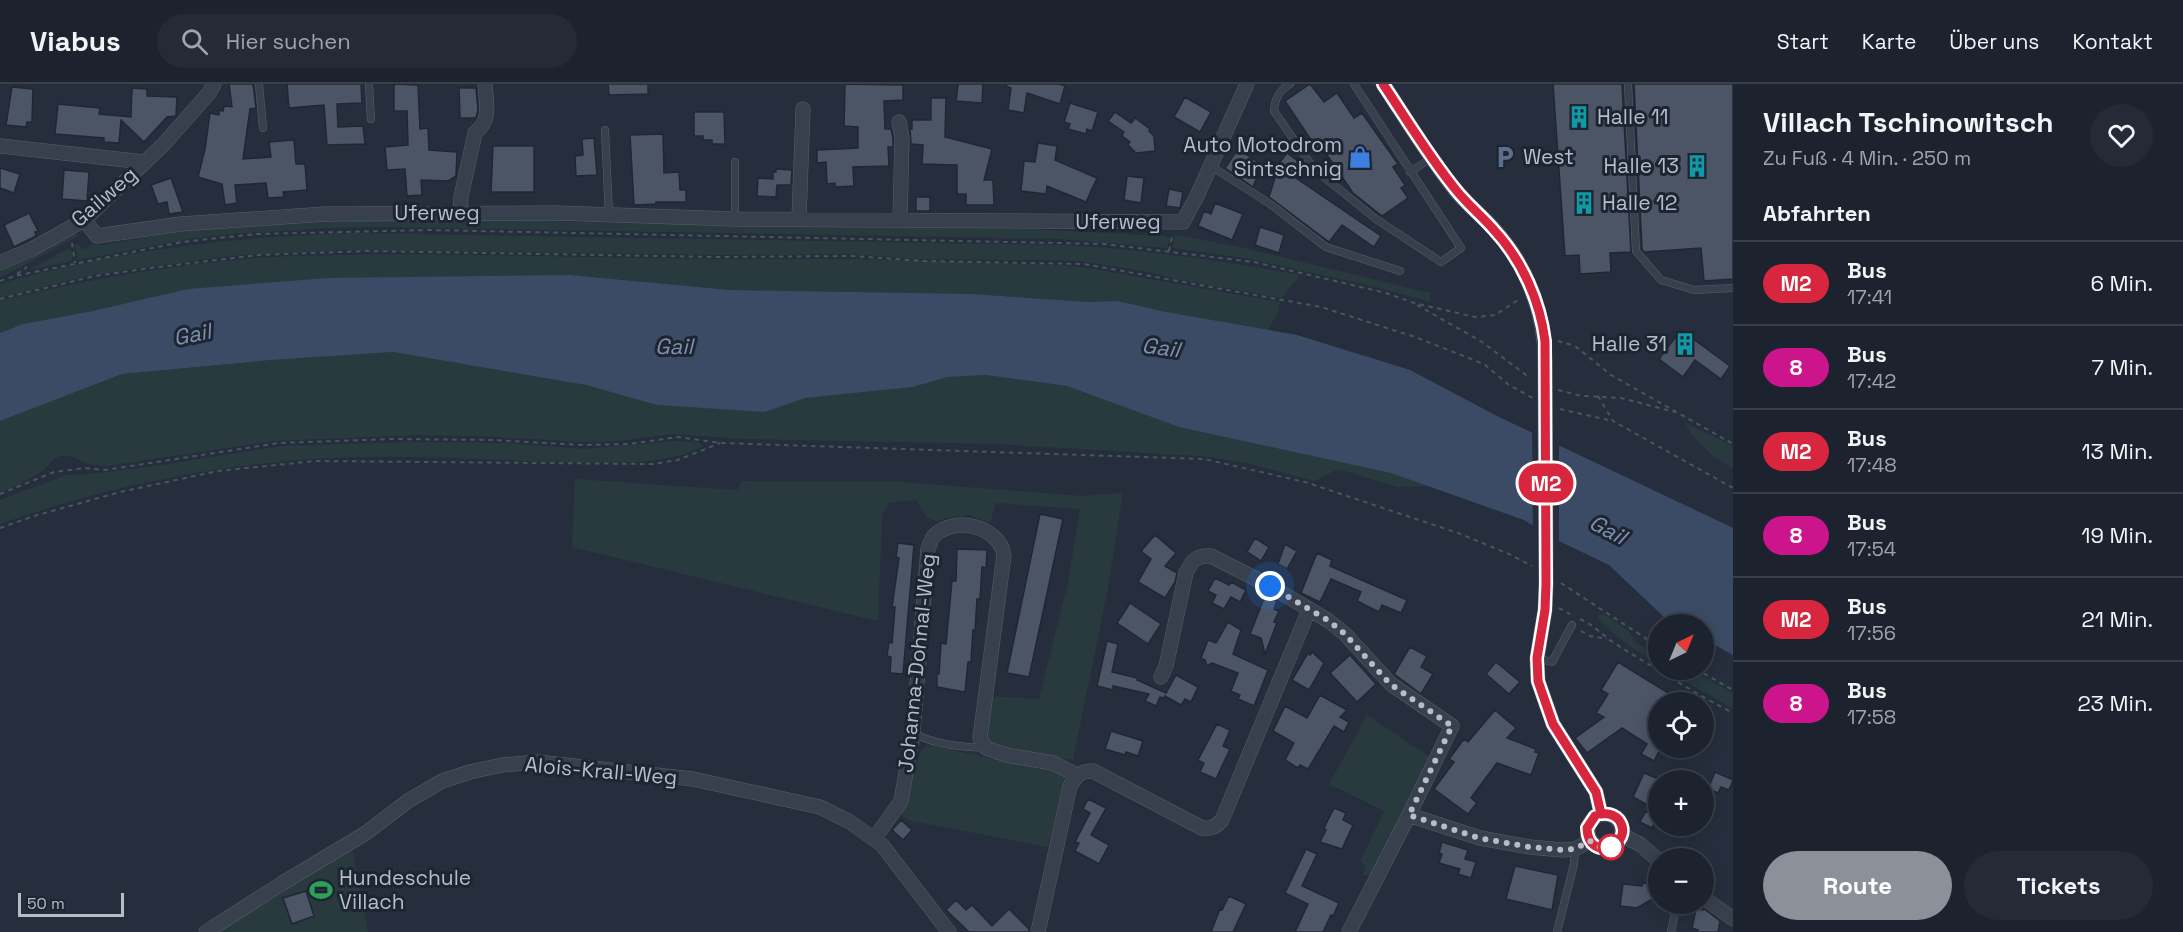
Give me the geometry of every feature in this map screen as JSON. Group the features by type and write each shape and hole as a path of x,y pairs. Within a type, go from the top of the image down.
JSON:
{"street":[{"name":"Gailweg","path":"0,263 32,249 84,220 144,162 209,93 214,84"},
{"path":"460,213 461,197 475,133 483,127 487,118 485,84"},
{"name":"Uferweg","path":"84,220 97,236 181,224 325,213 1183,222 1247,84"},
{"path":"1383,84 1456,190 1495,230 1514,256 1529,283 1543,324 1553,583 1545,610 1537,658 1538,681 1553,724 1596,792 1601,814"},
{"path":"799,218 803,110"},
{"path":"899,122 902,137 900,220"},
{"name":"Gailweg","path":"0,146 144,162"},
{"name":"Johanna-Dohnal-Weg","path":"874,839 901,801 913,733 928,549 933,537 945,529 961,524 976,526 1002,546 1004,555 980,726 980,738 986,748"},
{"path":"1161,677 1166,666 1186,573 1191,561 1201,555 1211,556 1270,586 1345,634 1390,684 1452,726 1349,932"},
{"path":"1038,932 1070,786 1075,777 1084,771 1093,771 1202,828 1209,829 1217,826 1227,809 1310,610"},
{"path":"986,748 1006,755 1053,763 1071,772 1075,777"},
{"name":"Alois-Krall-Weg","path":"206,932 366,833 408,801 442,781 502,765 538,762 693,779 820,807 850,822 882,845 949,932"},
{"path":"1606,813 1615,817 1621,825 1622,835 1616,845 1605,848 1594,845 1590,841 1587,828 1595,816 1606,813"},
{"path":"1409,815 1479,838 1530,847 1575,849 1590,841"},
{"path":"1622,835 1648,851"},
{"path":"1714,905 1733,919"}],"lane":[{"path":"259,84 263,128"},
{"path":"369,84 371,119"},
{"path":"1290,84 1282,89 1275,99 1274,111 1314,169 1376,219 1441,262 1461,248 1354,84"},
{"path":"1628,84 1636,251 1661,280 1694,290 1733,288"},
{"path":"605,130 609,215"},
{"path":"1410,172 1433,157"},
{"path":"735,162 735,219"},
{"path":"1210,166 1270,204 1326,247 1400,271"},
{"path":"1537,658 1552,662 1572,625"},
{"path":"913,733 926,740 986,748"},
{"path":"1557,932 1574,864 1575,849"},
{"path":"1671,932 1675,914"}],"path":[{"path":"0,281 75,263 182,242 256,234 430,230 1104,244 1254,262 1475,317 1495,315 1525,296"},
{"path":"72,243 75,263"},
{"path":"0,299 95,276 151,268 258,255 366,251 717,257 853,256 924,261 1084,264 1321,307 1415,337 1484,364 1509,385 1536,400"},
{"path":"1555,340 1575,346 1611,375 1733,444"},
{"path":"1598,396 1613,421"},
{"path":"1556,408 1613,421 1733,488"},
{"path":"0,494 54,472 86,468 113,469 279,443 392,439 458,439 583,445 628,444 678,437 721,443 1204,459 1305,482 1447,529 1509,554 1540,570"},
{"path":"0,528 120,492 218,471 315,461 653,464 678,460 721,443"},
{"path":"1553,583 1648,639"},
{"path":"1572,625 1590,636 1607,639 1733,713"},
{"path":"1714,679 1733,690"}],"shaded area":[{"path":"458,218 1026,229 1170,238 1167,248 1060,239 378,227 232,234 196,238 78,260 75,245 78,243 82,250 93,244 103,245 172,233 275,221"},
{"path":"351,233 1064,245 1183,256 1300,275 1282,298 1080,261 921,259 847,254 720,255 349,250 241,255 163,265 92,275 0,298 0,284 86,262 218,242"},
{"path":"74,234 80,235 0,278 0,268"},
{"path":"1174,236 1248,249 1430,293 1430,302 1376,287 1250,259 1173,248"},
{"path":"69,248 72,252 72,261 29,270"},
{"path":"420,254 859,259 1061,265 1280,302 1278,313 1268,330 1118,301 1088,302 973,294 730,290 570,275 93,311 23,324 0,333 0,301 63,286 159,269 256,258"},
{"path":"393,352 586,385 657,405 765,412 805,398 913,387 947,377 986,375 1067,386 1179,427 1391,473 1429,486 1398,487 1338,469 1315,481 1243,462 1199,456 995,444 748,439 671,434 620,441 579,442 418,435 273,441 107,466 87,464 73,457 62,455 53,460 45,469 17,486 0,492 0,421 122,374 271,360"},
{"path":"1686,423 1733,446 1733,469 1698,442"},
{"path":"675,441 698,442 703,446 680,455 637,462 360,457 268,463 177,476 132,486 44,509 0,524 0,500 66,475 155,466 282,446 409,442 508,443 584,449"},
{"path":"575,479 737,490 742,481 902,482 1082,496 1123,493 1107,593 1073,760 994,746 987,742 985,734 990,696 1039,699 1068,583 1080,509 996,503 990,523 969,515 937,521 927,518 916,500 889,503 882,515 878,621 572,547"},
{"path":"1604,614 1627,630 1636,642 1648,650 1648,658 1604,625 1597,618"},
{"path":"1683,680 1709,680 1733,693 1733,709 1714,698 1714,692 1704,692"},
{"path":"1367,715 1431,758 1374,875 1363,875 1366,866 1360,862 1384,811 1329,784"},
{"path":"928,745 1062,773 1064,779 1048,847 911,821 901,815 921,750"},
{"name":"Hundeschule Villach","path":"352,848 368,932 212,932"}],"water":[{"name":"Gail","path":"570,275 730,290 973,294 1088,302 1118,301 1161,311 1297,335 1410,370 1497,416 1733,528 1733,655 1714,645 1714,614 1661,614 1609,565 1557,540 1524,520 1391,473 1179,427 1067,386 986,375 947,377 913,387 805,398 765,412 657,405 586,385 393,352 271,360 122,374 0,421 0,333 23,324 93,311 188,289 328,278"}],"pier":[{"path":"1532,429 1559,442 1559,545 1533,529"}],"building":[{"path":"229,84 253,84 256,108 250,109 243,159 271,157 269,142 294,140 296,164 305,164 307,190 283,192 284,197 268,198 266,183 235,185 237,203 225,205 222,184 198,177 210,113 219,115 219,110 223,111 224,106 232,107"},
{"path":"287,84 361,84 362,103 337,104 338,127 363,126 365,144 327,145 324,105 289,108"},
{"path":"394,84 418,85 420,129 428,128 429,150 457,152 456,176 448,181 421,180 422,195 407,196 405,169 387,170 385,147 408,145 407,111 394,111"},
{"path":"608,84 648,84 648,94 609,95"},
{"path":"845,84 903,85 903,100 884,101 885,129 891,129 893,138 893,147 888,147 889,166 853,167 854,186 835,187 835,183 827,184 826,162 817,163 817,150 858,148 858,127 844,126"},
{"path":"958,84 983,84 982,103 956,101"},
{"path":"1006,84 1065,86 1060,104 1027,93 1024,113 1008,110 1011,88"},
{"name":"Auto Motodrom Sintschnig","path":"1310,84 1324,102 1337,93 1354,118 1362,113 1398,164 1393,167 1405,185 1401,188 1408,198 1382,216 1353,193 1321,146 1317,149 1285,101"},
{"path":"1553,84 1622,84 1631,252 1610,253 1611,272 1580,274 1579,255 1565,256"},
{"name":"Halle 13","path":"1634,84 1733,84 1733,279 1704,281 1701,248 1644,252 1642,249"},
{"path":"12,87 33,89 32,122 27,122 26,127 6,125"},
{"path":"132,88 147,89 147,96 177,97 176,116 167,117 144,142 121,120 119,143 104,142 104,138 55,134 58,104 100,108 99,114 131,117"},
{"path":"459,88 476,88 478,110 476,118 460,118"},
{"path":"1185,97 1211,112 1200,132 1174,117"},
{"path":"931,98 946,98 945,137 992,149 984,180 993,180 994,205 966,205 966,194 957,194 957,165 922,164 923,145 911,144 910,129 912,129 912,120 931,120"},
{"path":"1070,103 1098,112 1092,131 1087,129 1086,134 1068,129 1070,124 1064,122"},
{"path":"694,112 724,112 725,144 712,144 712,140 703,140 703,136 694,136"},
{"path":"1115,112 1131,123 1135,118 1150,129 1149,131 1154,136 1155,151 1136,153 1128,145 1130,142 1122,136 1124,132 1108,121"},
{"path":"663,134 664,173 679,172 680,190 686,190 686,202 634,205 630,135"},
{"path":"594,138 597,175 576,176 575,156 583,155 582,139"},
{"path":"1038,143 1057,146 1055,160 1097,178 1086,202 1047,186 1046,194 1021,191 1024,161 1035,162"},
{"path":"493,146 534,146 534,192 491,192"},
{"path":"1238,149 1262,165 1253,187 1225,168"},
{"path":"1287,153 1302,164 1302,169 1296,178 1381,236 1374,247 1342,225 1329,242 1269,197 1280,162"},
{"path":"0,168 20,174 14,193 0,188"},
{"path":"776,169 792,170 791,185 777,185 776,197 757,196 758,178 773,179 773,172 776,172"},
{"path":"64,170 89,172 87,201 62,199"},
{"path":"1127,176 1144,178 1141,203 1124,200"},
{"path":"171,178 183,212 169,214 167,202 158,204 151,185"},
{"path":"1169,189 1183,192 1180,208 1166,206"},
{"path":"916,197 930,197 930,211 916,211"},
{"path":"1215,203 1243,214 1232,240 1198,226 1204,211 1211,214"},
{"path":"29,213 38,231 35,232 36,236 14,247 4,225"},
{"path":"1260,227 1284,235 1279,253 1255,245"},
{"name":"Halle 31","path":"1681,330 1730,366 1721,379 1695,360 1683,377 1659,359"},
{"path":"1040,514 1063,519 1029,677 1007,673"},
{"path":"1155,535 1176,553 1165,566 1177,573 1175,582 1165,598 1138,582 1151,559 1141,551"},
{"path":"1255,538 1269,547 1261,561 1247,552"},
{"path":"898,543 914,545 903,674 890,673 891,657 887,656 889,642 892,643 895,607 892,607 899,558 896,557"},
{"path":"1285,544 1297,551 1287,569 1278,564"},
{"path":"957,549 987,550 986,568 982,567 980,599 977,599 971,662 968,662 965,692 937,687 941,643 946,644 952,581 956,581"},
{"path":"1317,553 1332,560 1330,566 1407,600 1401,613 1382,605 1379,612 1357,601 1361,592 1331,579 1320,602 1301,593"},
{"path":"1215,578 1229,585 1231,582 1246,590 1240,602 1231,597 1224,609 1212,603 1216,595 1208,591"},
{"path":"1265,596 1277,601 1274,609 1279,611 1274,622 1277,623 1265,654 1261,638 1250,634"},
{"path":"1130,603 1161,624 1148,644 1117,623"},
{"path":"1228,622 1241,630 1233,654 1268,670 1254,706 1238,699 1240,695 1231,691 1238,673 1212,663 1207,666 1205,660 1201,658 1208,640 1216,643"},
{"path":"1107,641 1118,644 1112,672 1137,678 1166,693 1176,675 1198,687 1191,702 1185,699 1181,705 1165,696 1165,698 1160,697 1156,706 1145,701 1149,694 1113,686 1113,690 1097,686"},
{"path":"1410,647 1427,656 1421,667 1433,674 1421,694 1394,674"},
{"path":"1312,652 1324,663 1309,690 1292,680 1308,653 1310,655"},
{"path":"1350,655 1376,684 1357,702 1330,673"},
{"path":"1496,662 1520,682 1509,694 1486,674"},
{"path":"1618,662 1667,692 1648,692 1648,758 1641,754 1647,744 1622,728 1587,753 1575,738 1604,717 1596,713 1608,694 1601,690"},
{"path":"1320,695 1347,710 1340,717 1349,722 1344,732 1334,726 1308,769 1300,765 1298,768 1285,760 1294,743 1273,731 1285,706 1307,718"},
{"path":"1495,710 1516,728 1507,738 1536,749 1535,752 1539,753 1531,775 1497,763 1471,798 1477,803 1468,814 1434,789 1454,762 1449,759 1464,739 1468,742"},
{"path":"1217,724 1230,730 1223,746 1230,749 1216,779 1200,772 1204,763 1198,760"},
{"path":"1111,731 1143,741 1138,756 1105,749"},
{"path":"1715,772 1733,780 1729,790 1721,787 1718,793 1714,791"},
{"path":"1644,773 1648,775 1648,805 1633,797"},
{"path":"1088,799 1106,808 1091,835 1109,845 1099,864 1075,851 1079,843 1075,842 1090,813 1083,809"},
{"path":"1334,808 1346,813 1343,820 1353,825 1342,849 1320,842"},
{"path":"1646,811 1648,812 1648,826 1640,822"},
{"path":"901,820 912,830 903,840 892,830"},
{"path":"1442,842 1468,850 1465,859 1476,862 1471,878 1458,874 1460,869 1439,863"},
{"path":"1306,849 1317,854 1302,886 1339,903 1323,932 1295,932 1308,904 1285,893"},
{"path":"1515,866 1558,875 1552,910 1506,899"},
{"path":"1643,883 1648,884 1648,901 1637,908 1620,906 1623,884 1642,886"},
{"path":"306,891 314,916 292,924 283,898"},
{"path":"1229,896 1246,904 1233,932 1211,932 1220,909 1222,910"},
{"path":"956,900 966,910 972,905 992,926 1009,909 1029,929 1029,932 969,932 946,910"},
{"path":"1695,914 1711,914 1720,921 1718,932 1697,932 1698,930 1692,928"}],"bus line":[{"name":"M2","path":"1383,84 1456,190 1495,230 1514,256 1529,283 1543,324 1545,341 1546,584 1545,610 1537,658 1538,681 1553,724 1596,792 1601,814 1606,813 1615,817 1621,825 1622,835 1616,845 1605,848 1594,845 1590,841 1587,828 1595,816"}],"place":[{"name":"Halle 11","path":"1579,117"},
{"name":"Auto Motodrom Sintschnig","path":"1360,157"},
{"name":"West","path":"1505,157"},
{"name":"Halle 13","path":"1697,166"},
{"name":"Halle 12","path":"1584,203"},
{"name":"Halle 31","path":"1685,344"},
{"name":"Hundeschule Villach","path":"321,890"}],"route":[{"path":"1270,586 1329,621 1345,634 1390,684 1452,726 1409,815 1479,838 1530,847 1575,849 1590,841 1599,847 1611,847"}]}
